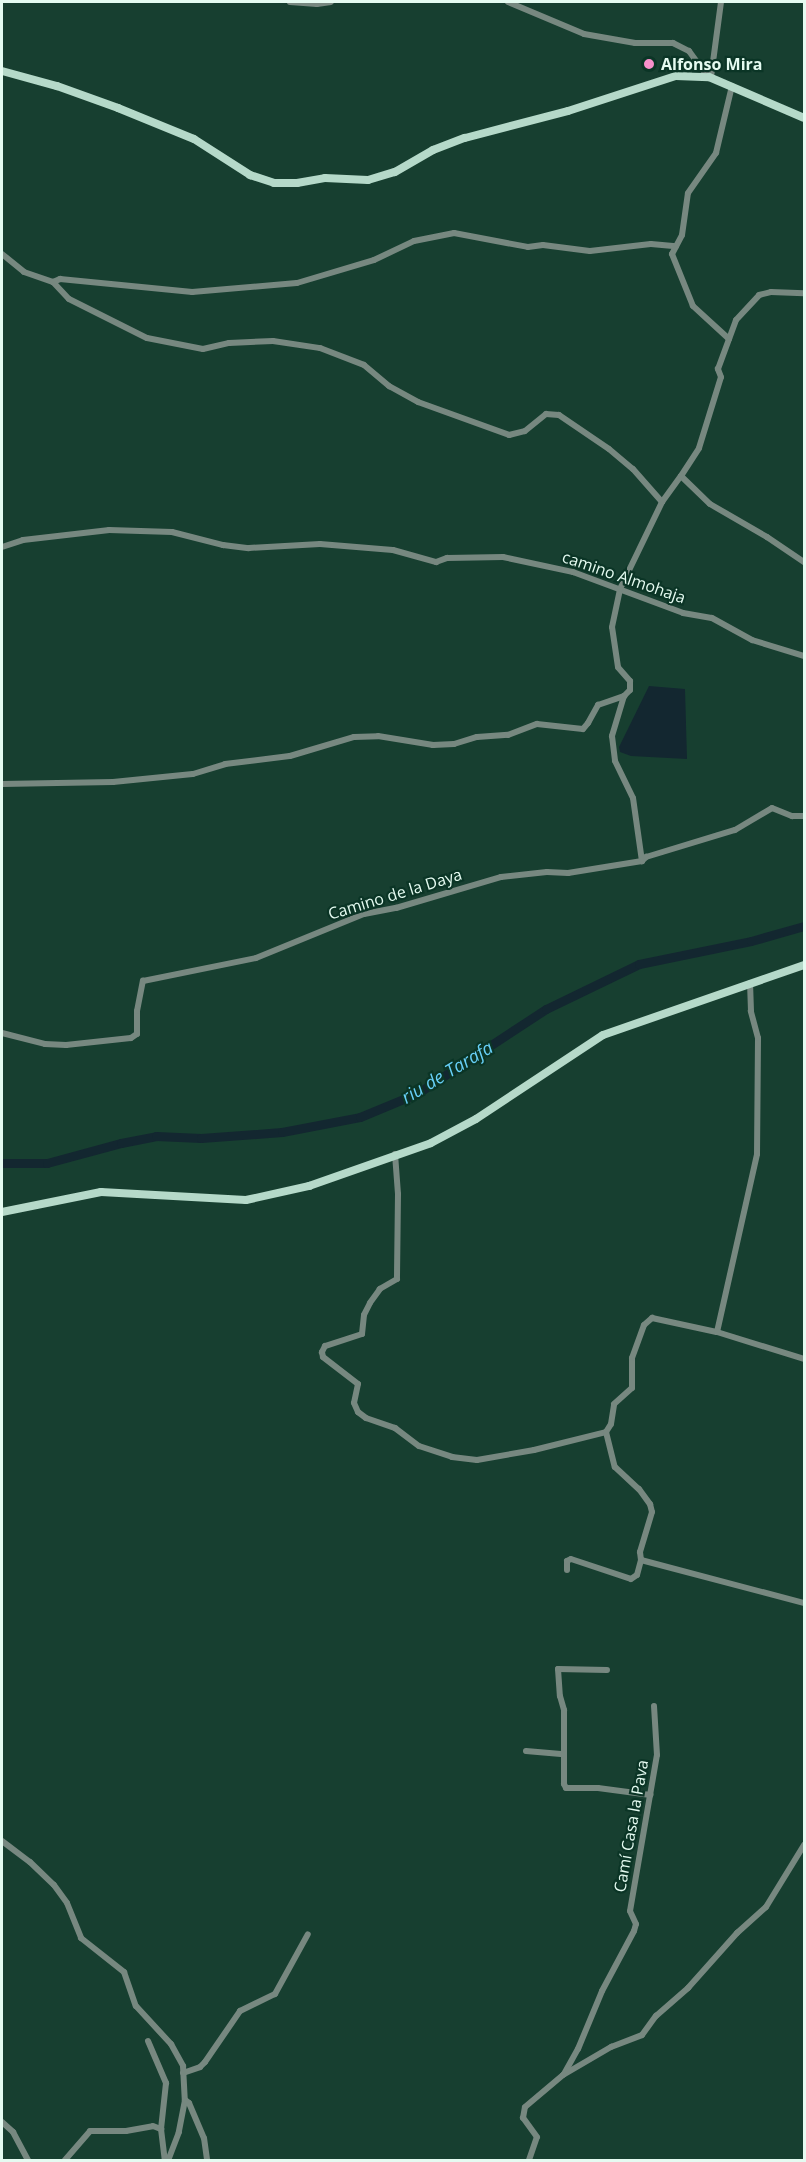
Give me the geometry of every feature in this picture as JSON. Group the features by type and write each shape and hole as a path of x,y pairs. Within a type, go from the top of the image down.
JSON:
{"main road":[{"path":"2,71 57,86 195,139 250,175 274,183 297,183 325,178 368,180 395,172 434,150 465,138 568,111 676,76 709,77 804,118"},
{"path":"2,1212 101,1191 246,1200 309,1186 431,1143 476,1119 603,1035 804,965"}],"street":[{"path":"290,2 317,4 331,2"},
{"path":"508,2 584,34 628,42 673,43 690,51 709,77"},
{"path":"709,77 721,2"},
{"path":"729,339 693,306 672,254 682,235 688,193 716,153 732,86"},
{"path":"52,282 60,279 192,292 288,284 374,260 414,241 454,233 528,247 543,245 590,251 651,244 676,246"},
{"path":"2,254 24,273 52,282 74,302 137,334 158,341 203,349 237,342 284,341 328,351 364,365 389,386 418,402 505,435 525,431 546,414 559,415 609,448 633,469 662,502"},
{"path":"2,784 113,782 193,774 225,764 290,756 354,737 378,736 433,745 454,744 477,737 508,735 537,724 583,729 597,705 624,696 630,690 630,681 618,667 612,627 620,589 662,502 699,448 721,377 718,369 736,320 759,295 771,292 804,293"},
{"path":"681,476 710,504 767,537 804,562"},
{"name":"camino Almohaja","path":"2,547 23,540 109,530 172,531 223,545 249,548 320,544 393,550 436,562 447,558 502,557 573,572 683,613 712,618 752,640 804,656"},
{"path":"624,696 612,736 615,760 633,798 642,861"},
{"name":"Camino de la Daya","path":"2,1033 45,1044 66,1045 131,1038 137,1035 137,1011 143,981 256,958 364,914 396,908 501,877 547,872 568,873 642,861 645,857 735,830 772,808 792,816 804,816"},
{"path":"717,1332 757,1154 758,1038 751,1011 750,983"},
{"path":"395,1154 398,1194 397,1279 380,1289 370,1303 364,1316 362,1334 322,1349 323,1357 358,1384 354,1403 358,1412 395,1428 419,1446 452,1457 477,1460 534,1450 606,1432 611,1424 614,1404 632,1388 632,1358 647,1322 658,1318 717,1332 804,1359"},
{"path":"567,1570 567,1562 571,1559 631,1579 637,1575 641,1560 640,1552 652,1512 650,1504 639,1489 615,1467 606,1432"},
{"path":"641,1560 804,1603"},
{"path":"608,1670 558,1669 560,1696 564,1710 566,1788 598,1788 651,1795"},
{"name":"Camí Casa la Pava","path":"563,2075 578,2049 602,1991 636,1924 630,1911 642,1831 651,1795 657,1755 654,1706"},
{"path":"526,1751 564,1754"},
{"path":"2,1841 30,1862 65,1898 83,1941 124,1972 136,2006 171,2044 183,2066 185,2100 179,2132 167,2160"},
{"path":"529,2160 537,2137 523,2118 525,2107 563,2075 611,2047 642,2035 656,2016 688,1988 737,1933 766,1907 804,1845"},
{"path":"183,2073 200,2067 205,2062 240,2012 275,1994 308,1934"},
{"path":"148,2041 166,2083 161,2129 167,2160"},
{"path":"185,2100 189,2103 204,2138 207,2160"},
{"path":"2,2122 13,2132 28,2160"},
{"path":"65,2160 90,2131 126,2131 153,2126 161,2129"}],"water":[{"path":"649,686 685,689 687,759 631,756 620,752 619,747"}],"waterway":[{"name":"riu de Tarafa","path":"2,1163 47,1163 156,1136 201,1138 282,1132 360,1117 418,1093 546,1009 639,964 751,941 804,926"}],"place":[{"name":"Alfonso Mira","path":"649,64"}]}
